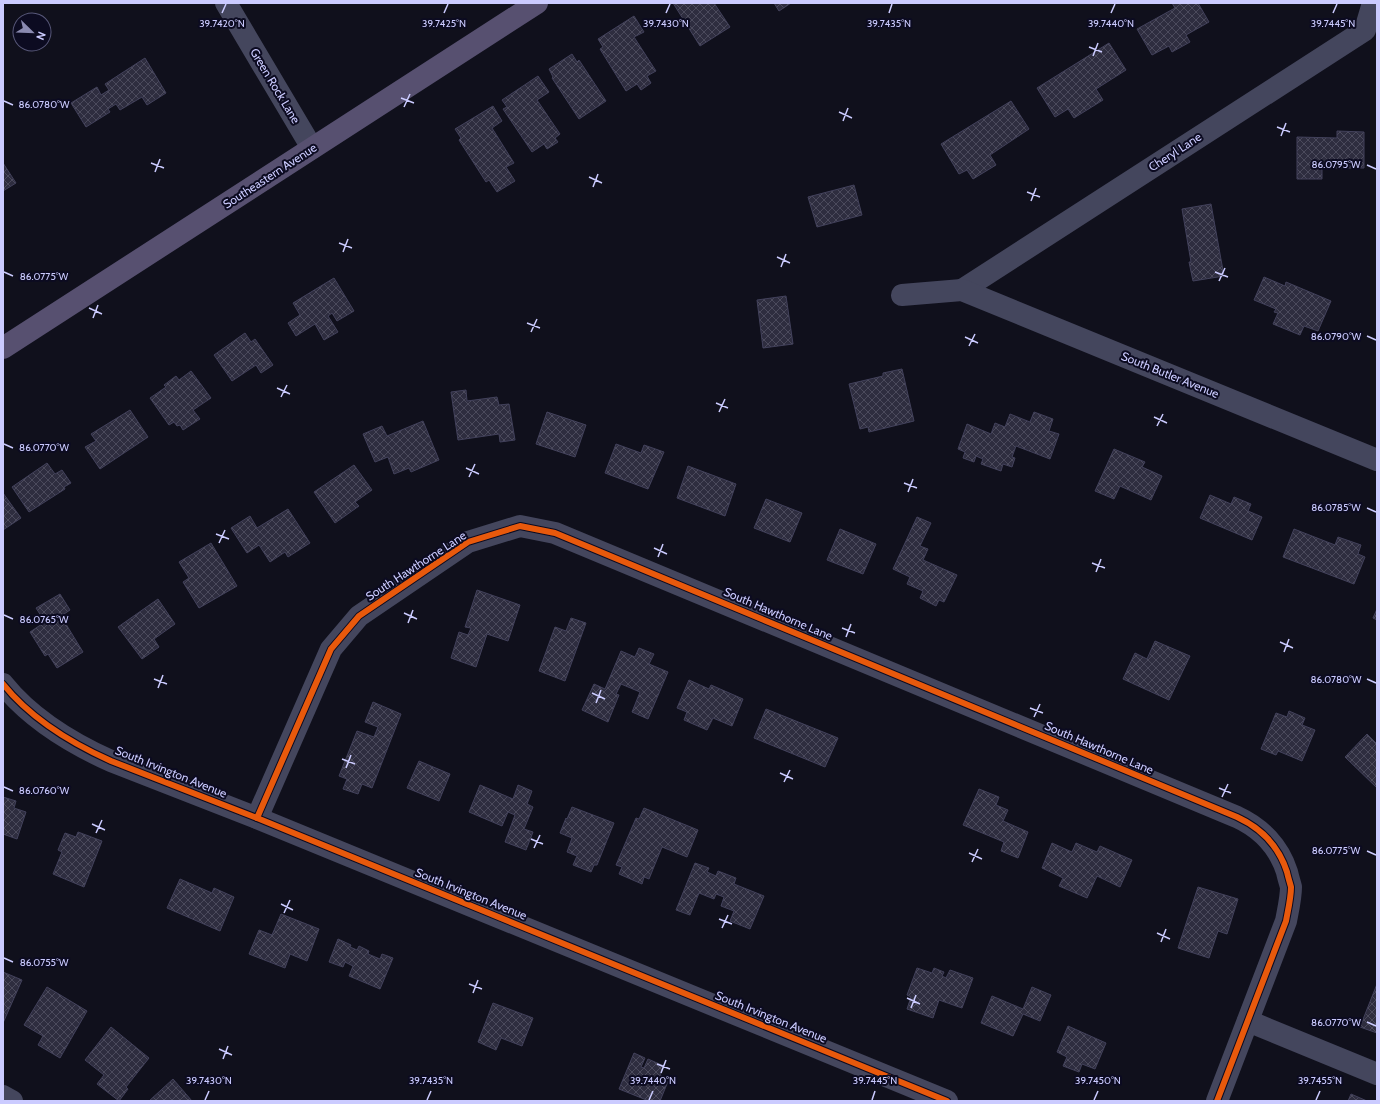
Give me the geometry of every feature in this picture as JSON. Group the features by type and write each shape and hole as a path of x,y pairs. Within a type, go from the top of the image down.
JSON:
{"main road":[{"name":"Southeastern Avenue","path":"3,348 537,3"}],"street":[{"name":"Green Rock Lane","path":"226,3 312,148"},
{"name":"Cheryl Lane","path":"962,290 1371,32 1373,3"},
{"path":"902,295 962,290"},
{"name":"South Butler Avenue","path":"962,290 1377,460"},
{"name":"South Hawthorne Lane","path":"257,818 331,649 359,616 468,542 520,526 555,533 1237,817 1256,828 1273,844 1279,854 1284,864 1291,887 1289,910 1286,921 1248,1020"},
{"name":"South Irvington Avenue","path":"3,684 41,720 59,734 89,751 111,761 257,818 947,1101"},
{"path":"1217,1101 1248,1020 1377,1074"},
{"path":"3,1096 12,1101"}],"building":[{"path":"673,3 714,3 730,27 700,46"},
{"path":"774,3 791,3 779,11"},
{"path":"1172,3 1198,3 1209,22 1186,35 1190,42 1172,52 1169,46 1152,55 1137,29 1175,8"},
{"path":"634,16 644,32 634,37 656,71 647,76 651,83 641,90 637,84 626,91 600,49 603,47 598,39"},
{"path":"1109,43 1126,70 1096,89 1103,100 1074,118 1068,109 1055,117 1037,88"},
{"path":"572,54 577,62 579,60 606,101 579,119 552,78 553,77 549,69"},
{"path":"145,58 166,93 147,105 142,97 120,110 116,104 108,109 110,112 86,127 71,103 97,87 101,95 109,90 105,84"},
{"path":"538,76 549,92 537,100 560,134 555,138 558,142 547,149 544,144 532,152 503,109 507,107 502,100"},
{"path":"1011,101 1029,129 990,155 996,165 973,179 967,170 959,174 941,144"},
{"path":"493,106 502,121 492,128 514,163 506,167 515,181 497,192 489,180 486,182 459,140 461,138 455,129"},
{"path":"1337,131 1364,132 1364,168 1322,168 1322,179 1297,179 1297,137 1337,138"},
{"path":"3,163 16,183 3,191"},
{"path":"854,185 862,215 817,227 808,197"},
{"path":"1211,204 1224,276 1193,281 1182,209"},
{"path":"1264,277 1285,286 1286,282 1331,301 1318,331 1304,326 1300,335 1273,324 1278,313 1274,312 1276,309 1254,300"},
{"path":"334,278 354,311 337,321 332,313 328,316 338,332 324,340 315,324 296,336 288,323 300,315 293,303"},
{"path":"786,296 793,344 763,348 757,300"},
{"path":"245,333 251,342 255,339 273,365 261,373 256,365 232,381 214,355"},
{"path":"902,369 914,421 869,432 868,427 860,429 849,384 883,376 883,373"},
{"path":"191,371 211,398 193,410 200,419 183,430 180,425 177,426 174,422 169,425 150,398 166,387 164,385 176,376 179,380"},
{"path":"466,390 467,401 497,397 499,405 509,404 515,440 500,442 499,434 458,440 451,392"},
{"path":"130,410 148,437 100,469 85,447 96,441 91,434"},
{"path":"547,412 586,425 575,457 536,444"},
{"path":"1034,412 1053,419 1049,431 1059,434 1050,459 1016,446 1012,457 1015,458 1012,467 1003,464 1001,471 981,464 983,459 976,456 974,462 963,458 965,452 958,449 967,424 991,434 995,423 1005,427 1010,414 1030,422"},
{"path":"423,421 439,460 411,472 409,468 394,474 388,457 375,462 363,434 382,426 387,436"},
{"path":"616,444 641,453 644,445 664,452 648,489 605,473"},
{"path":"1114,449 1145,462 1142,467 1162,476 1151,500 1120,486 1114,499 1095,491"},
{"path":"47,463 55,474 62,470 71,483 64,487 65,489 29,512 12,487"},
{"path":"354,465 372,490 355,502 359,506 335,523 314,492"},
{"path":"688,466 736,484 725,516 677,498"},
{"path":"3,493 21,518 3,530"},
{"path":"1210,495 1231,504 1234,497 1251,504 1248,511 1262,517 1252,540 1200,518"},
{"path":"766,499 802,513 790,542 754,528"},
{"path":"288,509 310,543 288,557 285,552 270,562 259,545 247,553 231,528 250,516 257,528"},
{"path":"917,517 931,523 920,546 928,549 923,560 957,575 944,602 939,600 936,606 920,598 923,591 907,584 910,577 893,569"},
{"path":"840,529 876,544 863,574 827,560"},
{"path":"1294,529 1335,545 1338,537 1361,545 1358,554 1365,557 1354,584 1283,557"},
{"path":"211,543 237,586 199,608 183,582 189,578 179,562"},
{"path":"477,590 520,605 508,641 487,634 476,667 451,658 459,632 468,635 471,628 465,627"},
{"path":"60,594 70,610 61,616 83,652 57,668 48,654 45,656 30,632 45,622 36,608"},
{"path":"158,599 175,624 154,639 159,647 142,659 118,627"},
{"path":"1377,609 1377,620 1373,618"},
{"path":"571,618 586,623 565,681 539,671 555,627 566,631"},
{"path":"1155,641 1190,656 1169,700 1123,679 1135,653 1147,659"},
{"path":"639,648 654,654 649,664 668,672 648,719 632,712 640,692 621,684 616,694 619,695 608,722 582,710 594,684 605,689 621,651 635,657"},
{"path":"689,680 709,689 711,685 743,699 732,726 713,718 707,730 684,720 687,712 677,708"},
{"path":"373,702 401,714 372,788 362,784 358,794 343,789 347,779 339,776 357,731 374,737 378,727 365,722"},
{"path":"766,709 838,738 825,767 754,738"},
{"path":"1289,711 1305,718 1302,725 1315,730 1302,761 1278,751 1276,755 1261,749 1276,713 1287,717"},
{"path":"1367,734 1377,744 1377,788 1345,757"},
{"path":"419,761 450,774 439,801 407,788"},
{"path":"480,785 513,799 518,785 532,791 527,804 533,807 524,829 533,832 526,850 505,842 515,815 508,812 502,826 469,812"},
{"path":"979,789 999,797 996,805 1008,810 1003,821 1028,832 1018,858 1001,851 1004,842 963,825"},
{"path":"3,797 16,801 14,808 26,812 17,839 3,834"},
{"path":"572,807 614,823 597,865 594,865 591,872 573,865 577,856 567,852 572,838 560,833"},
{"path":"644,808 698,830 687,857 662,847 649,879 644,877 642,884 619,874 622,867 616,865 636,818 639,819"},
{"path":"78,832 102,841 84,887 53,874 62,852 58,850 65,833 76,837"},
{"path":"1052,843 1072,852 1076,843 1097,852 1100,846 1132,860 1120,887 1097,876 1087,898 1059,886 1063,878 1042,868"},
{"path":"695,863 709,868 707,872 716,876 718,871 736,878 734,884 764,896 750,929 730,921 734,911 721,906 724,897 716,894 714,899 699,893 690,915 676,910"},
{"path":"180,879 212,893 214,888 234,897 220,931 167,908"},
{"path":"1198,887 1238,899 1227,934 1218,931 1209,958 1178,948"},
{"path":"281,914 319,929 307,961 290,954 285,968 249,954 259,930 272,935"},
{"path":"338,939 351,945 350,947 357,950 359,946 369,951 368,954 380,959 382,954 393,958 380,989 349,976 353,966 345,962 343,967 329,962"},
{"path":"917,968 932,973 934,968 944,972 942,976 946,978 950,970 973,978 962,1008 939,1000 933,1018 907,1009 911,997 907,995"},
{"path":"3,972 22,980 3,1023"},
{"path":"1377,984 1377,1033 1360,1027"},
{"path":"47,987 87,1011 60,1058 38,1045 43,1036 24,1025"},
{"path":"1032,987 1051,995 1040,1021 1023,1014 1013,1036 981,1023 992,996 1023,1009"},
{"path":"493,1003 533,1018 522,1046 501,1038 496,1050 478,1042"},
{"path":"1068,1026 1106,1043 1095,1069 1082,1064 1079,1072 1063,1066 1067,1057 1057,1052"},
{"path":"111,1027 149,1058 126,1087 128,1089 119,1101 97,1084 104,1075 85,1060"},
{"path":"634,1053 645,1058 641,1067 644,1068 648,1059 664,1066 660,1075 669,1079 660,1101 649,1101 619,1089"},
{"path":"173,1079 192,1101 149,1101"},
{"path":"1351,1094 1367,1101 1348,1101"}],"cycle path":[{"path":"257,818 331,649 359,616 468,542 520,526 555,533 1237,817 1246,821 1268,839 1284,863 1291,887 1286,921 1217,1101"},
{"path":"3,684 14,697 52,729 111,761 257,818 947,1101"}]}
